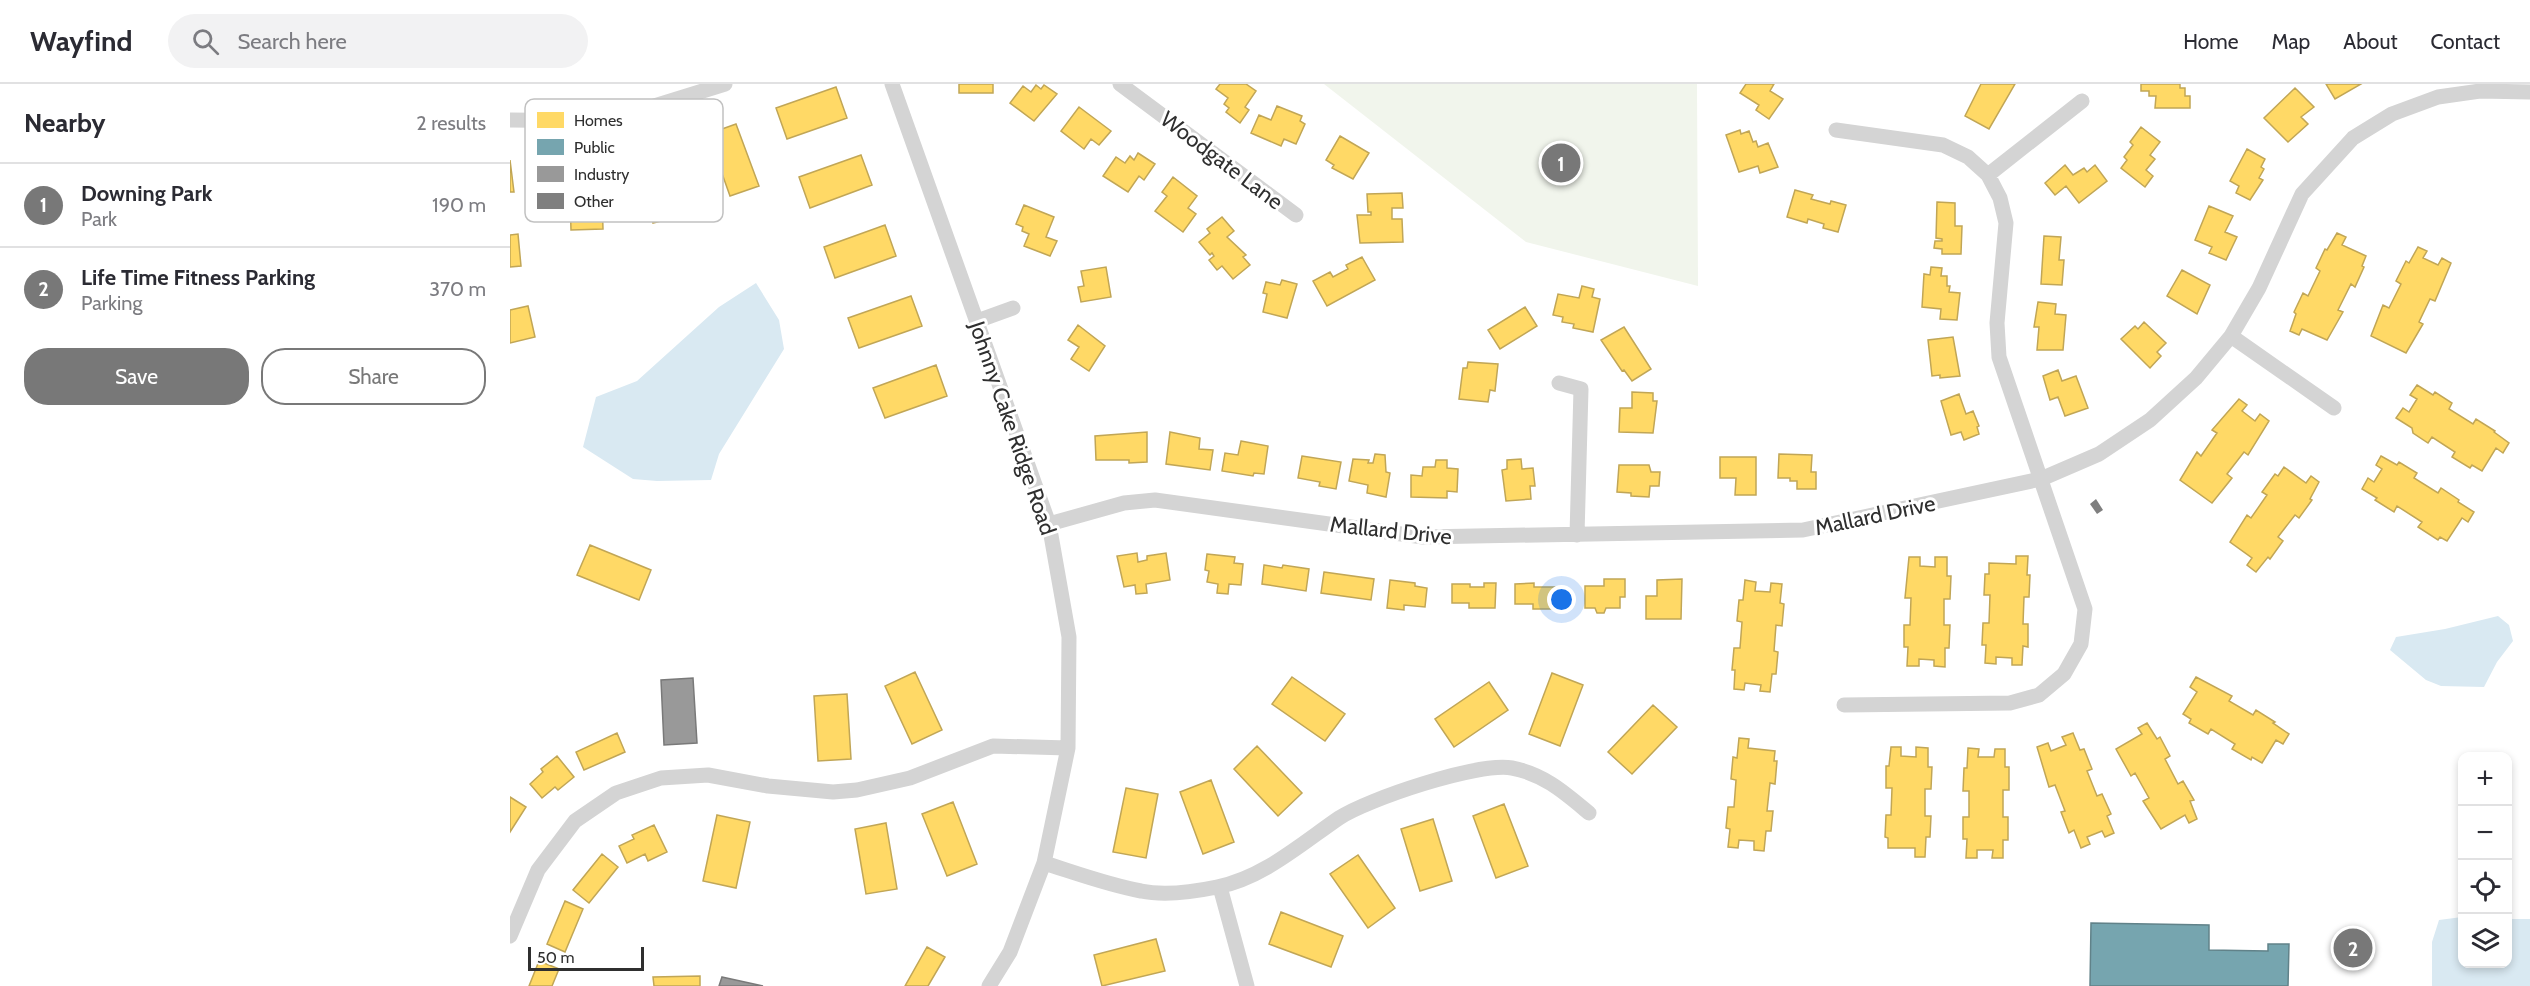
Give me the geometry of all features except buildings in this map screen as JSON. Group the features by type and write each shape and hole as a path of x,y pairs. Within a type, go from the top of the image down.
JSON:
{"street":[{"name":"Johnny Cake Ridge Road","path":"892,84 1049,524 1069,637 1068,748 1044,863 1010,952 989,986"},
{"name":"Woodgate Lane","path":"1120,84 1296,215"},
{"path":"675,99 715,86"},
{"name":"Mallard Drive","path":"1049,524 1124,503 1155,500 1423,537 1803,530 2041,479 2099,454 2150,420 2196,378 2231,336 2259,288 2302,194 2353,138 2392,114 2438,97 2480,91 2530,92"},
{"path":"1988,175 2082,101"},
{"path":"510,120 525,120"},
{"path":"1836,129 1943,145 1968,157 1988,175 2000,198 2006,224 1997,323 1999,357 2085,609 2081,644 2064,674 2039,695 2010,704 1844,705"},
{"path":"977,321 1013,308"},
{"path":"2231,336 2334,408"},
{"path":"1559,383 1581,389 1577,535"},
{"path":"510,936 538,870 575,820 616,793 661,778 708,775 768,786 833,792 856,790 910,778 993,746 1068,748"},
{"path":"1044,863 1142,892 1181,893 1220,887 1263,870 1342,816 1400,791 1479,768 1511,768 1548,780 1589,813"},
{"path":"1220,887 1248,986"}],"shaded area":[{"path":"1324,84 1697,84 1698,286 1526,242"},
{"path":"756,283 779,320 784,349 719,454 711,480 633,479 583,447 596,397 637,381 719,307"},
{"path":"2498,616 2509,625 2513,641 2497,662 2484,687 2441,686 2426,680 2390,650 2396,637 2445,629"},
{"path":"2458,918 2458,968 2512,968 2512,919 2530,919 2530,986 2432,986 2432,942 2439,920"}],"place":[{"name":"Downing Park","path":"1561,163"},
{"name":"Life Time Fitness Parking","path":"2353,948"}]}
